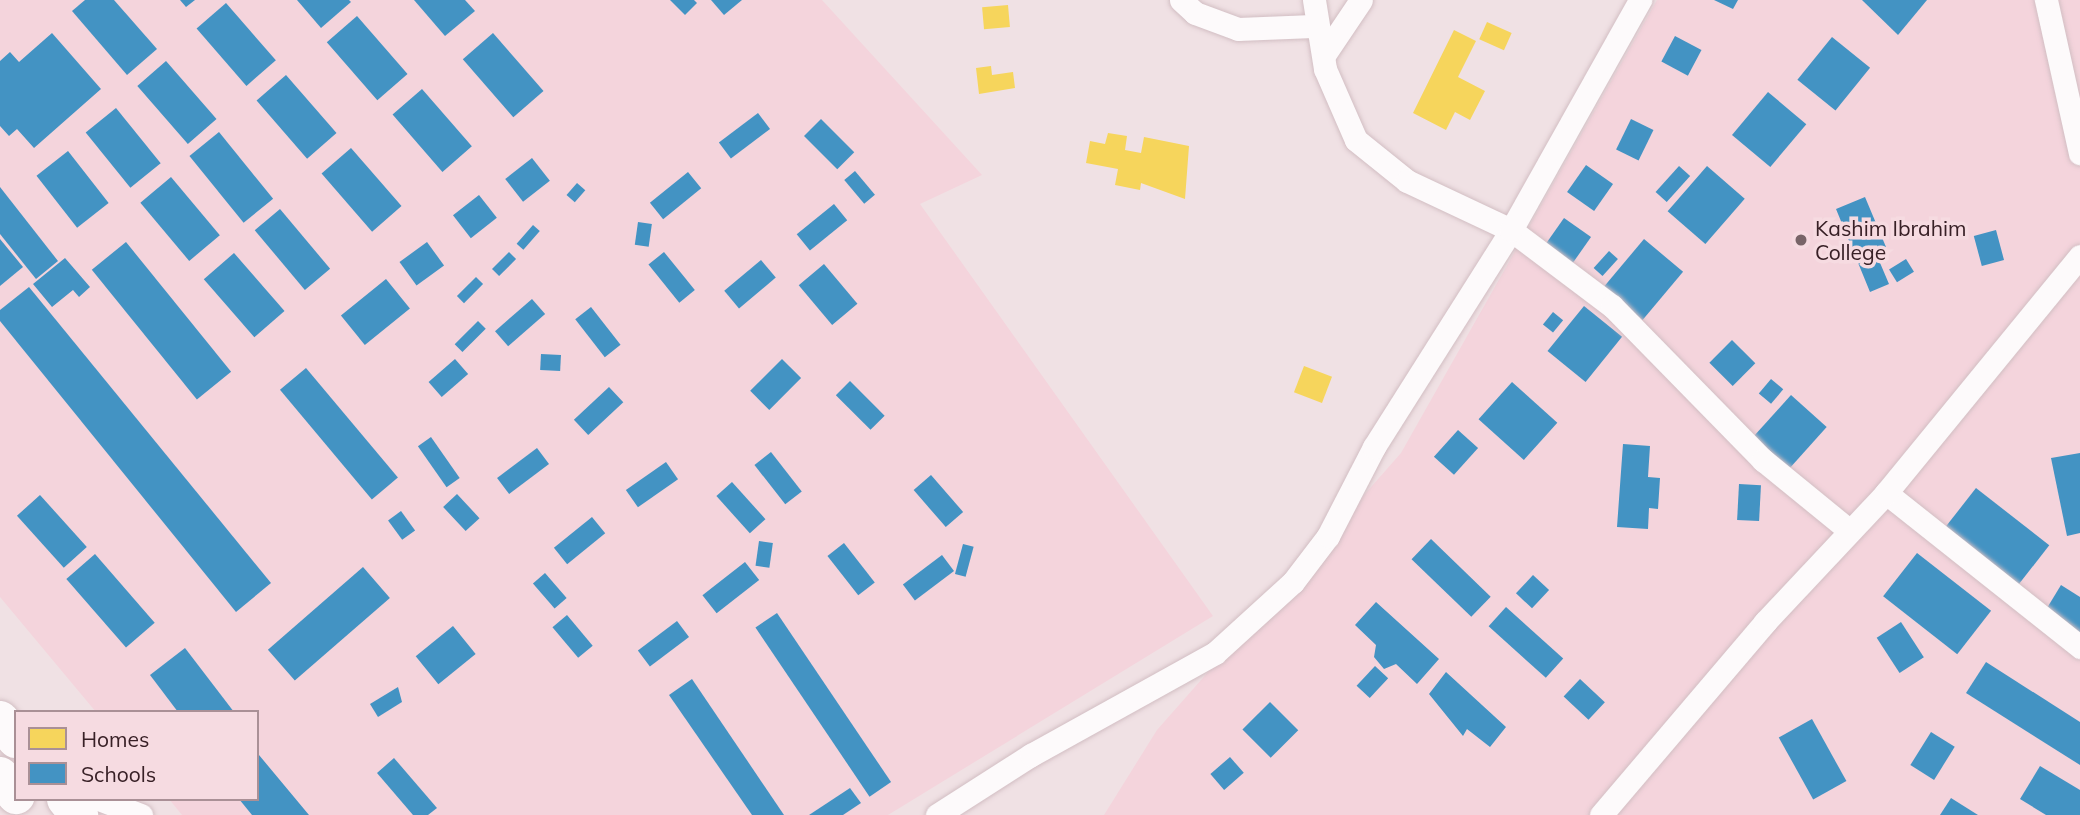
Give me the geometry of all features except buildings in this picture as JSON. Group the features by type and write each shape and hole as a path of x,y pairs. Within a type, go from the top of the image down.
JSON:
{"highway":[{"path":"0,720 14,737"},
{"path":"0,776 14,793"},
{"path":"22,801 33,815"},
{"path":"68,801 79,815"}],"street":[{"path":"1181,0 1195,13 1238,29 1313,26"},
{"path":"1314,0 1313,26 1356,140 1407,181 1510,230 1612,306 1763,460 1850,531"},
{"path":"1324,55 1361,0"},
{"path":"937,815 1031,755 1215,653 1293,582 1328,536 1374,447 1510,230 1640,0"},
{"path":"2046,0 2080,153"},
{"path":"1601,815 1886,493 2080,256"},
{"path":"1886,493 2080,647"},
{"path":"105,801 141,815"}],"shaded area":[{"path":"0,0 822,0 982,175 920,204 1213,616 888,815 182,815 171,801 259,801 259,710 94,710 0,597"},
{"name":"Kashim Ibrahim College","path":"1657,0 2080,0 2080,815 1104,815 1157,730 1401,453"}],"place":[{"name":"Kashim Ibrahim College","path":"1801,240"}]}
